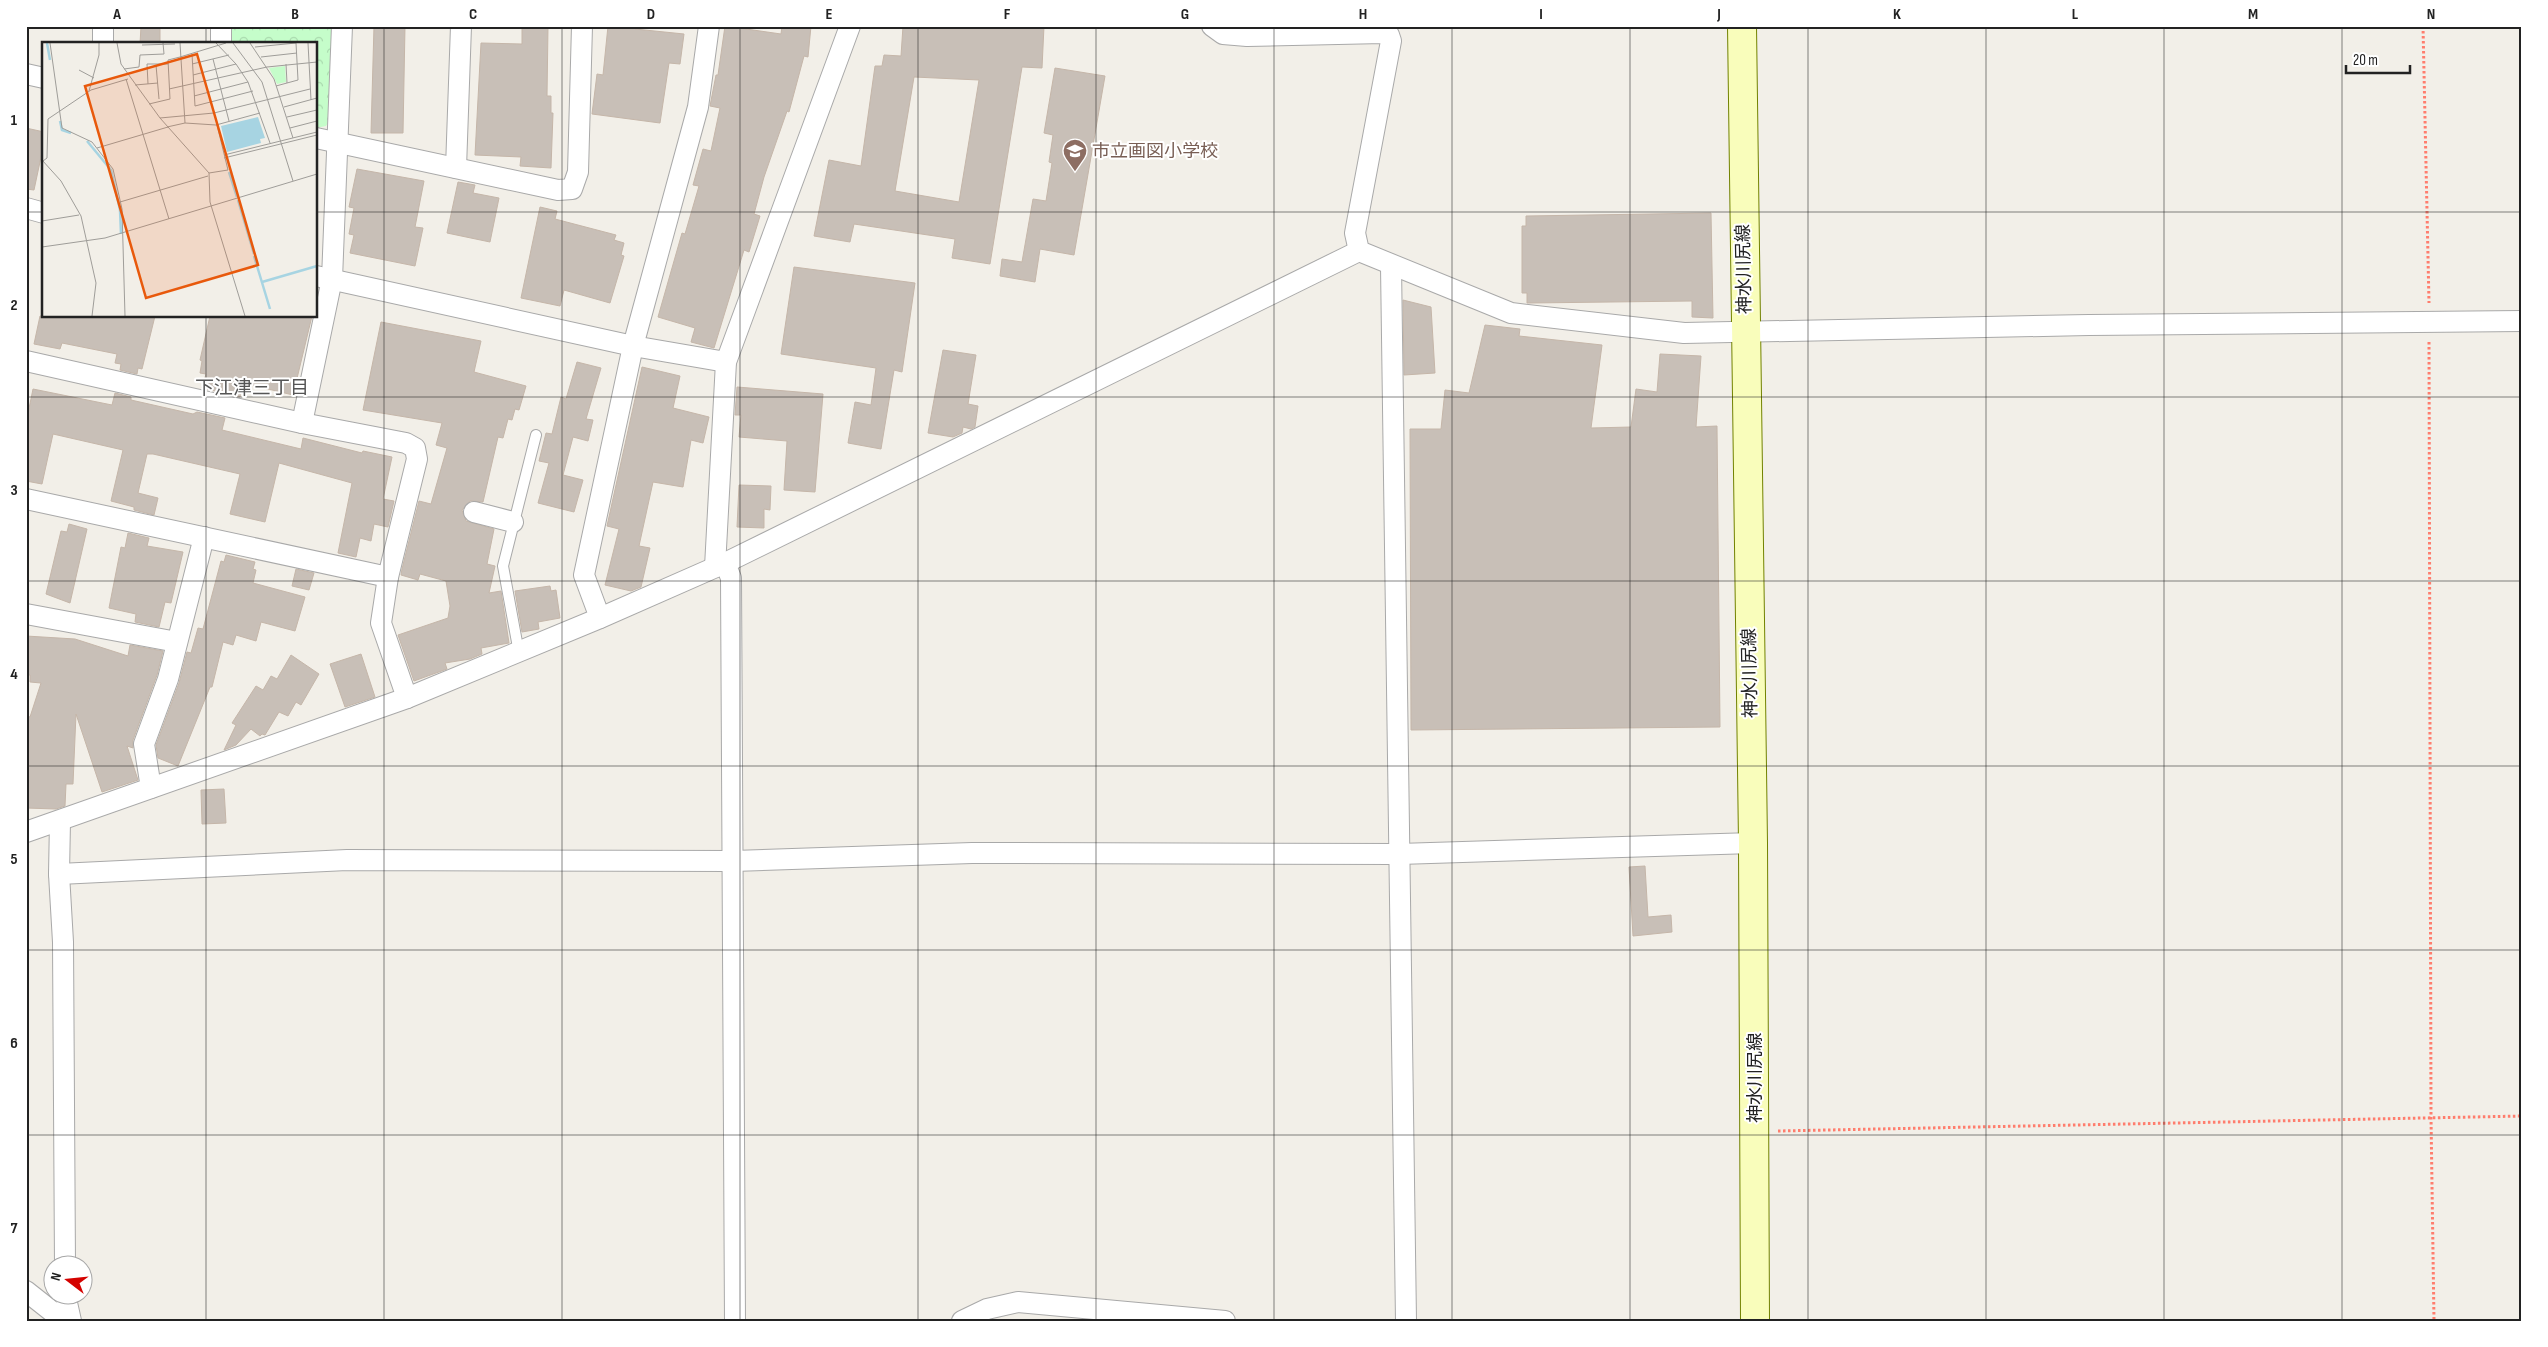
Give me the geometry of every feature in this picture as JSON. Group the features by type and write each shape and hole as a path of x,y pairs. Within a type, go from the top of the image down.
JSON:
{"main road":[{"name":"神水川尻線","path":"1742,26 1753,843 1755,1321"}],"street":[{"path":"103,26 103,42"},
{"path":"221,26 221,42"},
{"path":"318,317 338,143 342,26"},
{"path":"456,168 461,26"},
{"path":"318,138 558,190 572,189 578,172 582,26"},
{"path":"600,618 584,575 633,346 698,107 709,26"},
{"path":"735,1321 731,578 720,565 726,362 850,26"},
{"path":"1212,26 1222,34 1247,31 1384,33 1391,38 1355,233 1359,251"},
{"path":"26,74 42,78"},
{"path":"26,208 42,212"},
{"path":"1359,251 1391,266 1510,313 1684,333 2099,325 2522,321"},
{"path":"26,832 407,698 519,654 720,565 1359,251"},
{"path":"1391,266 1406,1321"},
{"path":"324,277 633,346 726,362"},
{"path":"302,423 318,318"},
{"path":"26,361 302,423 406,443 415,448 417,460 388,577 381,623 407,698"},
{"path":"26,499 388,577"},
{"path":"474,512 513,522"},
{"path":"151,788 144,744 168,678 204,537"},
{"path":"26,614 177,642"},
{"path":"60,821 59,874 63,942 65,1254"},
{"path":"59,874 347,860 733,861 972,853 1399,854 1753,843"},
{"path":"26,1291 64,1321"},
{"path":"962,1321 987,1309 1018,1302 1225,1321"},
{"path":"67,1304 71,1321"}],"lane":[{"path":"519,654 503,566 536,435"}],"path":[{"path":"2423,26 2429,323 2434,1321"},
{"path":"1755,1131 2522,1116"}],"green space":[{"path":"231,26 332,26 330,120 326,126 318,128 318,42 230,42"}],"building":[{"path":"141,26 160,26 160,42 140,42"},
{"path":"374,26 405,26 403,133 371,133"},
{"path":"522,26 548,26 547,96 551,96 551,113 553,113 551,168 520,166 521,157 475,155 481,43 522,44"},
{"path":"608,26 635,26 635,29 684,34 680,64 669,63 660,123 592,114 597,74 603,75"},
{"path":"725,26 781,34 782,26 811,26 808,57 804,56 789,112 787,111 764,177 754,214 760,216 749,252 744,250 714,348 691,342 695,328 658,317 682,233 685,234 699,186 693,185 703,149 711,151 720,108 710,106 716,75 718,75"},
{"path":"903,26 1044,26 1042,68 1022,67 990,264 952,258 955,239 854,224 850,242 814,236 829,160 861,166 875,66 882,66 884,55 901,56","holes":["914,77 979,80 959,202 895,191"]},
{"path":"1055,68 1105,76 1074,255 1040,249 1035,282 1000,276 1002,259 1022,262 1033,199 1046,201 1052,163 1049,162 1053,135 1044,133"},
{"path":"26,128 42,132 42,152 34,190 26,189"},
{"path":"357,169 424,181 415,227 423,228 415,266 350,253 354,235 349,234 354,208 349,207"},
{"path":"458,182 475,185 473,193 499,198 490,242 447,233"},
{"path":"540,207 557,211 555,219 616,235 614,240 624,243 621,255 624,256 610,303 564,290 560,306 521,298"},
{"path":"1711,213 1713,318 1692,317 1692,301 1527,303 1527,293 1522,293 1522,226 1526,226 1526,216"},
{"path":"794,267 915,283 902,372 894,370 881,449 848,443 855,402 871,405 876,368 781,354"},
{"path":"1403,300 1431,307 1435,373 1404,375"},
{"path":"40,316 42,318 155,318 142,369 138,368 137,374 120,370 121,364 115,363 117,354 62,343 60,349 34,344"},
{"path":"210,318 312,318 293,395 243,383 240,397 202,388 206,374 200,373 202,361 200,360"},
{"path":"381,322 481,341 474,372 526,386 519,410 515,409 512,420 508,419 503,438 498,437 483,502 470,501 462,510 466,521 494,529 487,564 495,566 489,593 501,591 509,643 481,648 482,654 470,659 445,663 447,669 414,681 398,635 448,618 450,606 446,581 420,574 418,580 401,575 419,501 431,504 447,448 436,445 442,423 363,410"},
{"path":"1485,325 1520,329 1519,336 1602,345 1591,428 1631,427 1636,389 1657,392 1660,354 1701,356 1696,427 1717,426 1720,727 1411,730 1410,429 1441,429 1445,390 1469,393"},
{"path":"943,350 976,355 968,404 978,406 975,427 971,429 963,427 962,433 953,437 928,433"},
{"path":"577,362 601,368 586,419 593,420 588,441 573,437 563,475 583,480 574,512 538,503 549,463 539,461 546,433 552,434 561,397 566,399"},
{"path":"642,367 680,376 673,408 709,417 703,443 691,440 683,487 653,482 639,546 650,548 641,587 631,591 605,585 619,529 607,526"},
{"path":"737,387 823,394 815,492 784,490 787,441 739,437 741,415 735,415"},
{"path":"33,389 112,405 115,393 131,397 131,400 193,414 197,412 225,418 222,430 301,449 303,438 362,453 363,451 392,457 383,499 394,501 388,527 374,524 371,541 360,538 356,557 338,553 352,483 279,463 265,522 230,514 240,474 153,454 147,454 138,493 158,498 154,515 134,510 134,507 111,501 123,450 53,434 42,484 26,481 26,423"},
{"path":"739,485 771,486 770,510 764,509 764,528 737,527"},
{"path":"69,524 87,529 70,603 46,594 61,531 67,532"},
{"path":"128,533 149,538 147,546 183,552 171,603 165,602 159,627 135,622 136,614 109,608 121,547 125,548"},
{"path":"226,555 255,562 253,569 256,570 253,583 305,597 295,631 261,622 256,641 236,635 233,645 223,642 212,687 210,687 178,766 158,758 156,745 179,683 187,652 191,653 198,628 203,629 221,561 224,562"},
{"path":"296,569 314,573 309,590 292,586"},
{"path":"550,586 551,591 556,590 560,618 538,622 539,629 522,632 515,591"},
{"path":"26,636 75,639 128,656 130,645 163,651 157,675 133,740 133,748 127,746 138,780 102,792 76,714 73,784 66,784 65,806 56,809 26,808 26,716 30,717 41,683 30,682 30,675 26,675"},
{"path":"361,654 375,697 345,707 330,664"},
{"path":"291,655 319,674 301,705 296,702 288,716 279,712 265,735 262,734 260,736 251,729 236,745 224,750 236,725 232,723 256,686 263,690 271,676 277,679"},
{"path":"224,789 226,823 202,824 201,790"},
{"path":"1645,866 1648,917 1671,915 1672,932 1633,936 1629,867"}],"place":[{"name":"市立画図小学校","path":"1075,172"}],"district":[{"name":"下江津三丁目","path":"252,388"}]}
